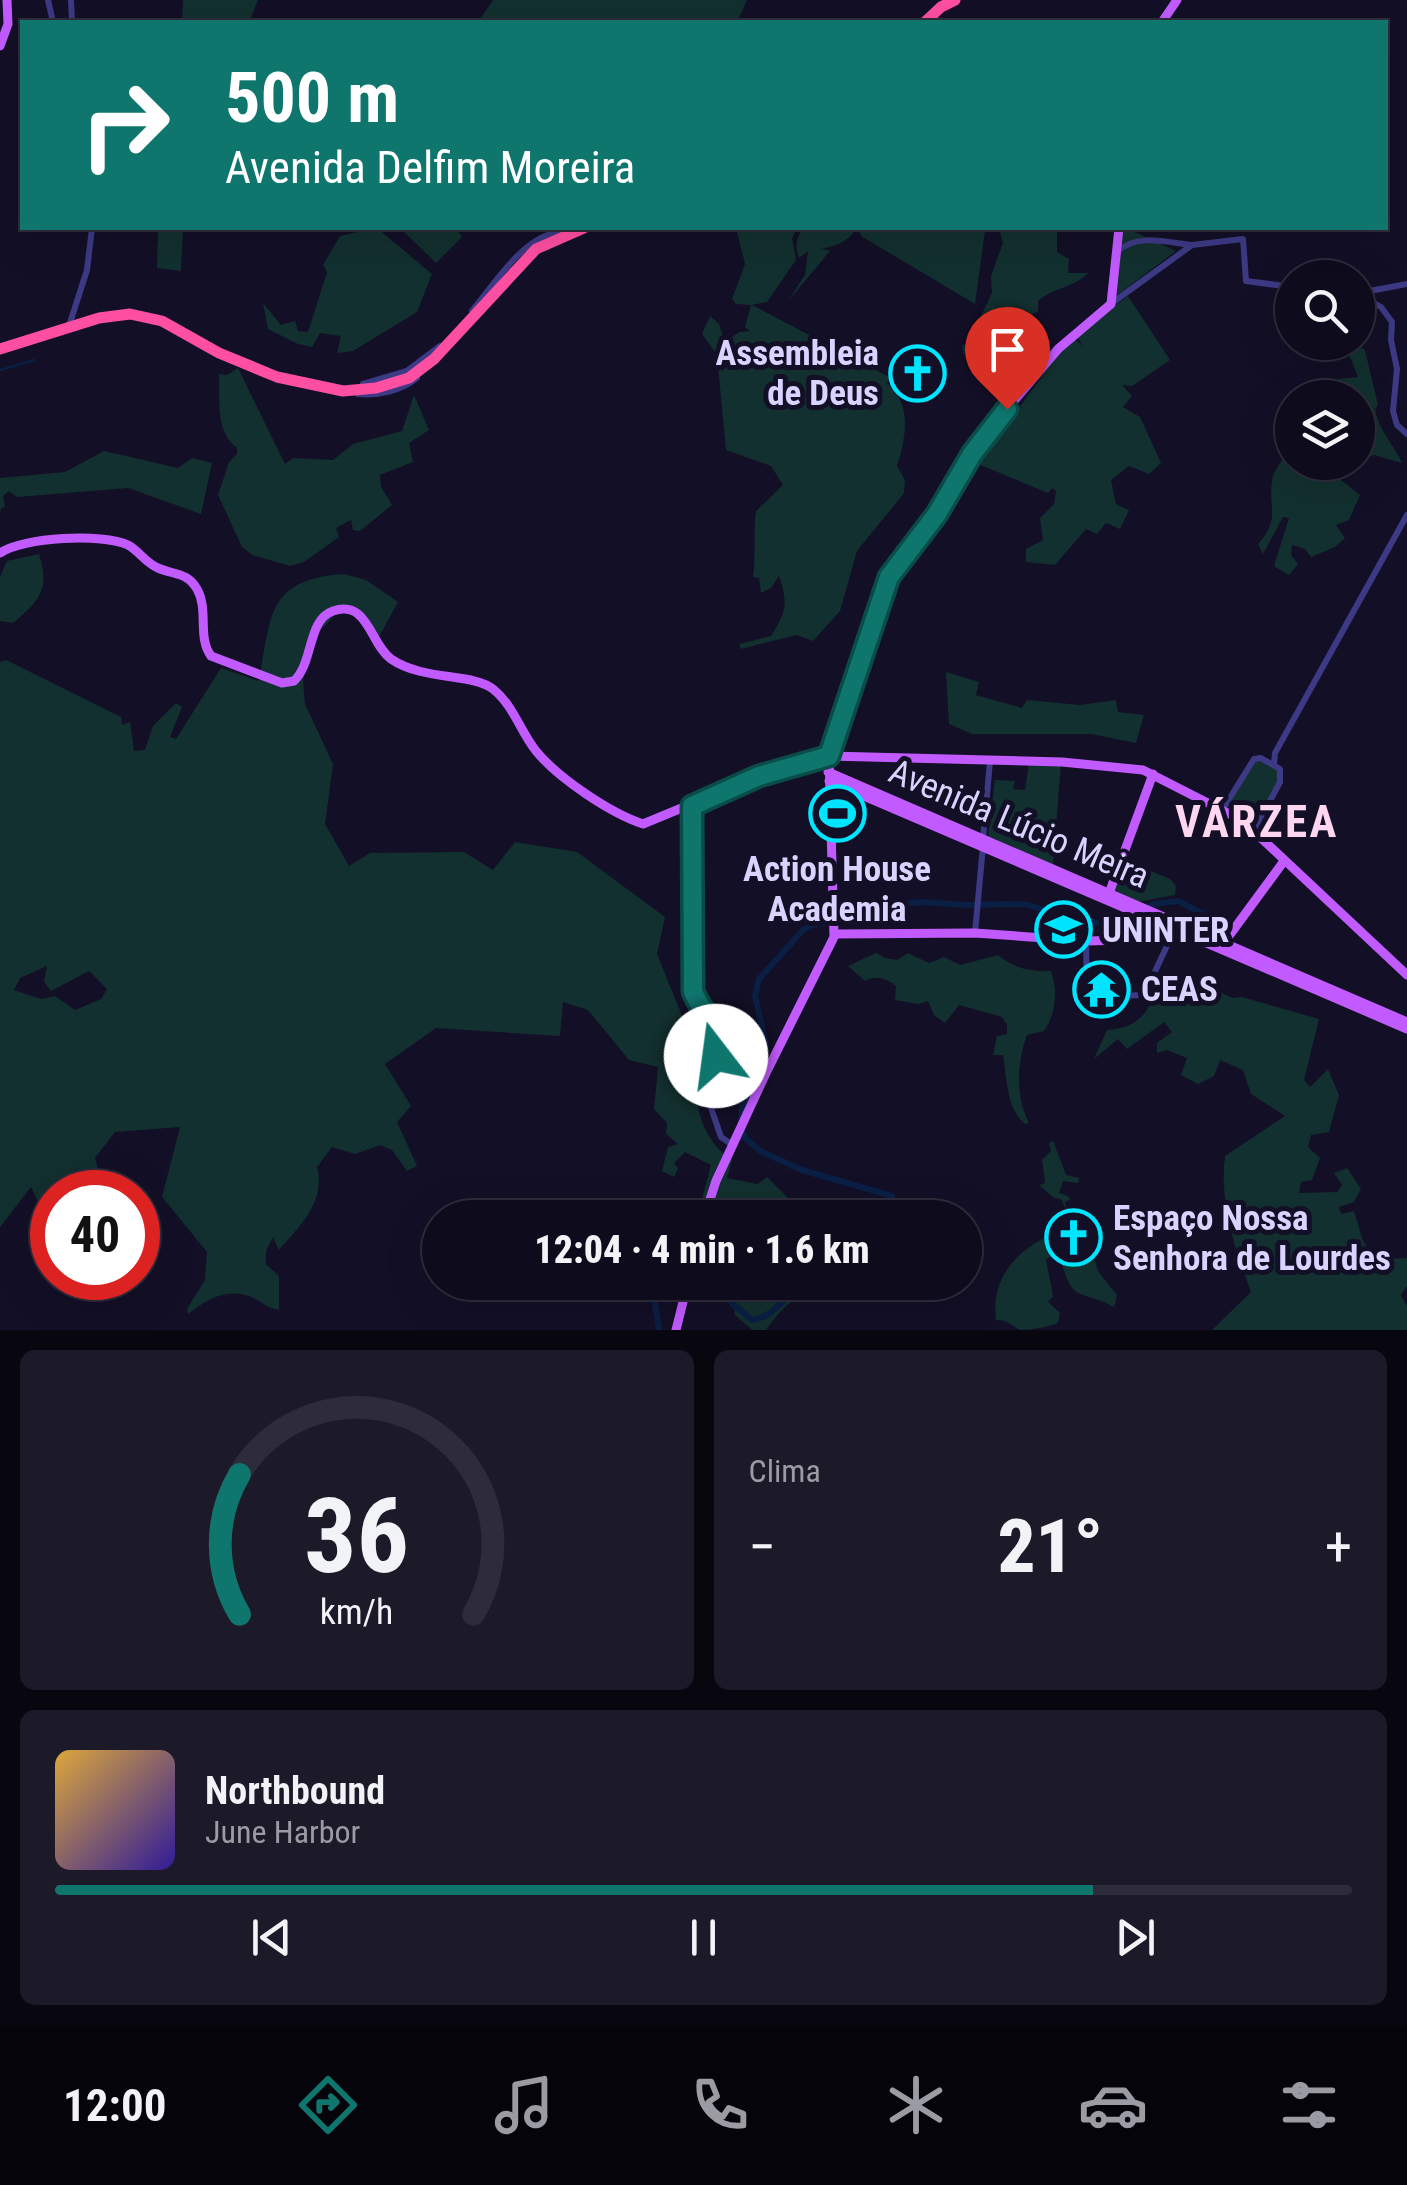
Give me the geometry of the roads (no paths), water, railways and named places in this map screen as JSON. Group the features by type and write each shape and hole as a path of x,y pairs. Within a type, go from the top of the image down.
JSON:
{"highway":[{"path":"928,20 955,0"},
{"path":"0,349 114,315 145,316 262,372 345,391 402,380 440,352 530,254 542,244 576,230"}],"main road":[{"path":"0,46 8,24 7,0"},
{"path":"710,1200 835,932 829,756 889,577 937,514 968,459 992,428 1058,349 1111,304 1120,230"},
{"path":"0,552 14,544 38,539 127,545 151,564 182,574 192,582 203,604 208,652 242,670 288,684 306,668 315,628 323,616 337,610 353,611 364,618 383,653 406,668 491,687 516,714 537,752 549,763 627,817 648,824 759,776 829,756 1112,766 1152,774 1224,808 1407,975"},
{"path":"1108,896 1152,774"},
{"name":"Avenida Lúcio Meira","path":"828,777 1407,1026"},
{"path":"1224,944 1284,860"},
{"name":"Avenida Lúcio Meira","path":"1142,911 1156,921 1224,944 1407,1026"},
{"path":"1155,939 1159,930 1156,921"},
{"path":"835,932 856,936 975,933 1086,941 1155,939 1176,928"},
{"path":"829,947 856,936"},
{"path":"1155,939 1168,948"},
{"path":"676,1330 684,1300"}],"street":[{"path":"68,327 87,270 92,230"},
{"path":"1123,230 1138,240"},
{"path":"345,391 370,395 402,380 442,344 533,243 554,232 569,232"},
{"path":"1116,254 1138,240 1192,245 1242,238 1246,281 1275,285"},
{"path":"1111,304 1192,245"},
{"path":"1375,291 1407,284"},
{"path":"1375,304 1392,322 1396,369 1392,411 1397,425 1407,434"},
{"path":"1266,760 1275,753 1407,515"},
{"path":"1274,764 1275,753"},
{"path":"1224,808 1256,758 1282,770 1282,778 1254,832"},
{"path":"975,933 990,760"},
{"path":"692,806 693,991 718,1035 708,1100 721,1137 735,1142"},
{"path":"1086,941 1087,997 1133,997 1147,993 1176,928"}],"waterway":[{"path":"0,370 34,360"},
{"path":"892,1200 892,1196 802,1170 760,1151 745,1138 741,1126 742,1108 761,1067 766,1045 755,996 759,979 803,930 814,924 844,921 922,902 1025,904 1076,920 1112,924 1130,920 1154,904 1178,901 1235,930"},
{"path":"654,1300 659,1330"},
{"path":"729,1300 752,1320 768,1314 784,1300"}],"place":[{"name":"Assembleia de Deus","path":"918,373"},
{"name":"Action House Academia","path":"837,813"},
{"name":"UNINTER","path":"1063,930"},
{"name":"CEAS","path":"1102,989"},
{"name":"Espaço Nossa Senhora de Lourdes","path":"1074,1238"}],"district":[{"name":"VÁRZEA","path":"1257,821"}]}
